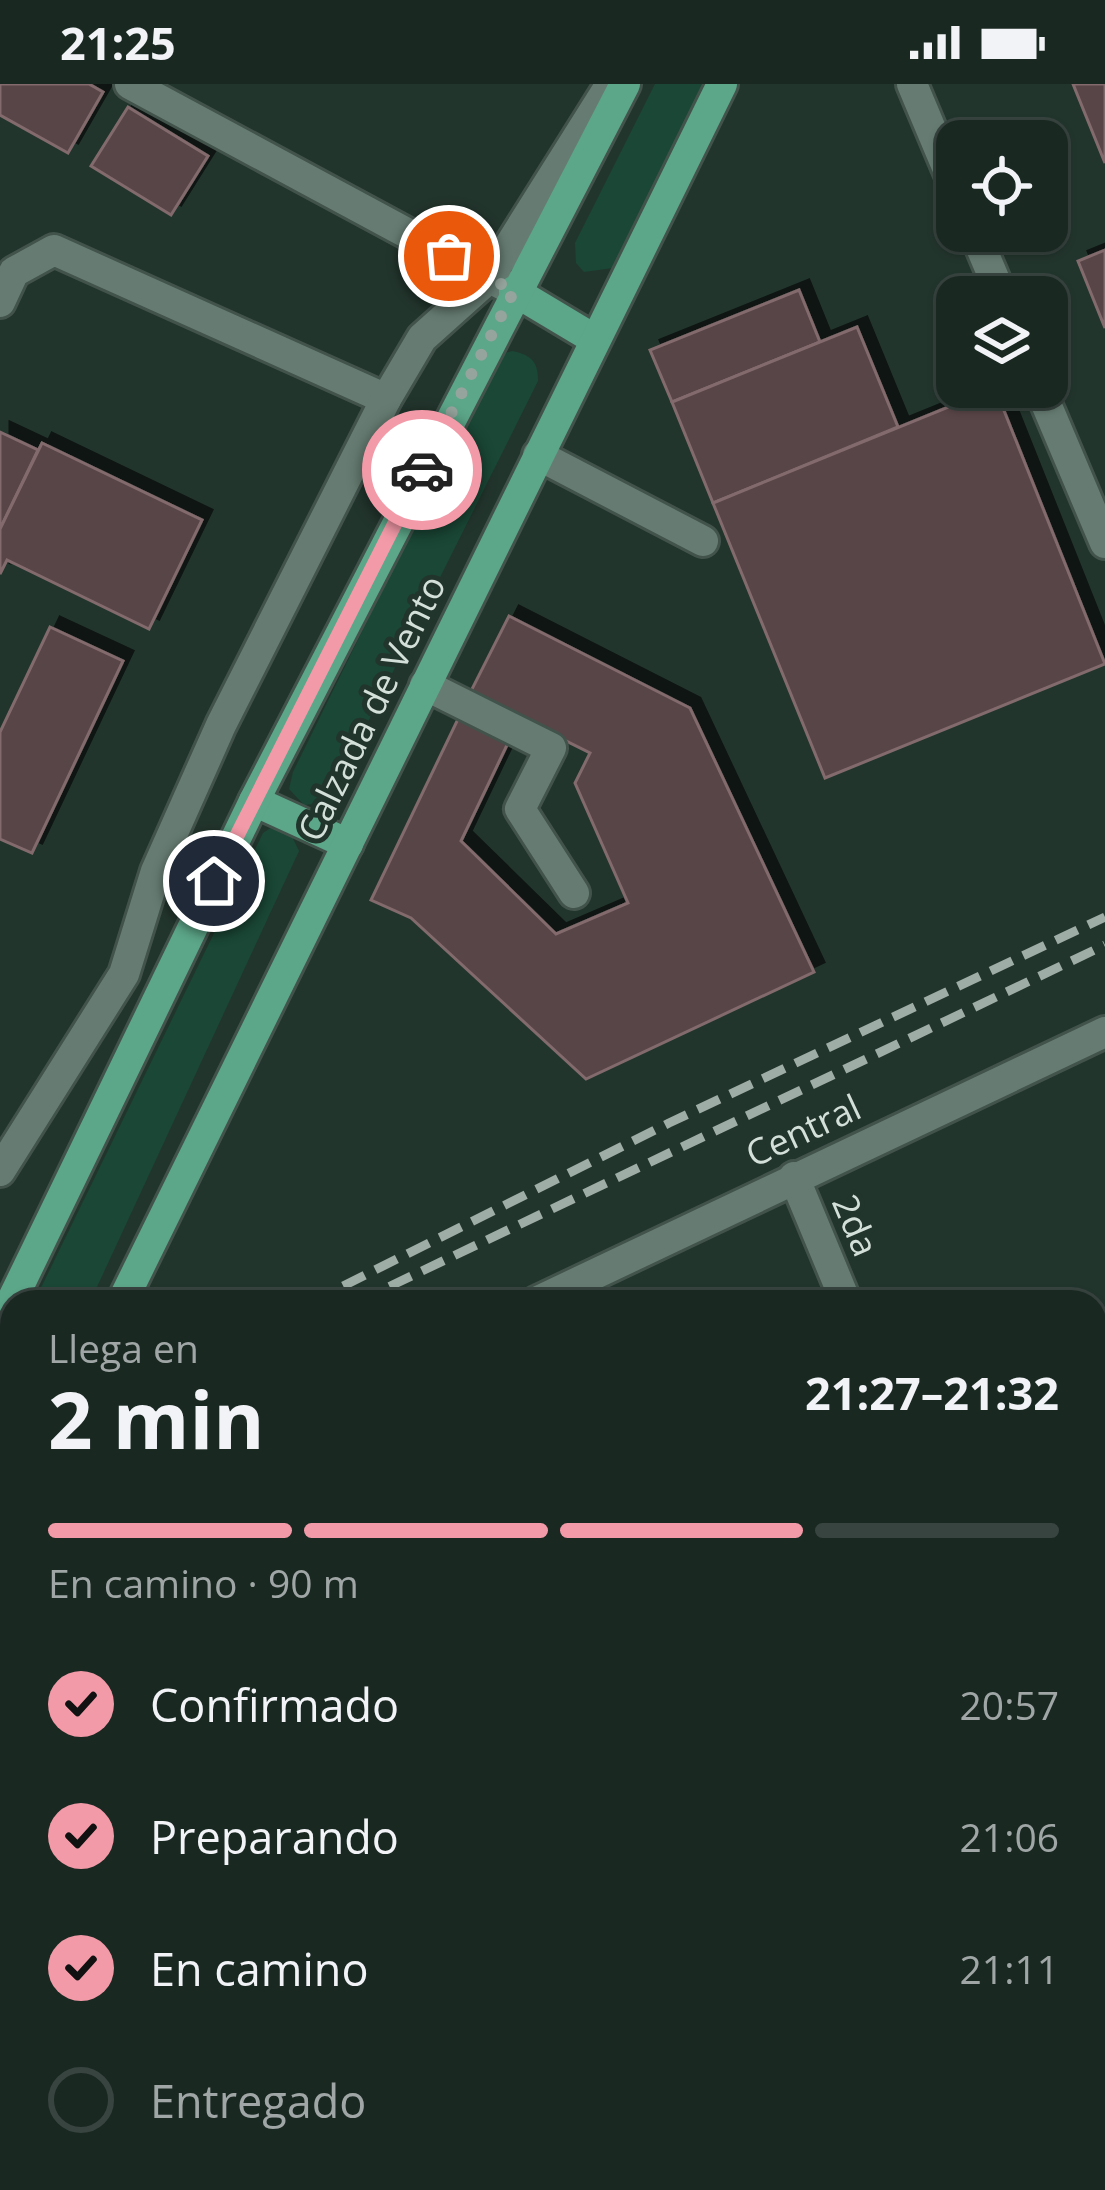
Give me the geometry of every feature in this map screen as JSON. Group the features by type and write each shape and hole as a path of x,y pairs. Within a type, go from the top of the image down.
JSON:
{"main road":[{"name":"Calzada de Vento","path":"17,1290 502,284 625,84"},
{"name":"Calzada de Vento","path":"128,1290 722,84"},
{"path":"502,284 594,339"},
{"path":"254,801 348,844"}],"street":[{"path":"130,84 502,284"},
{"path":"0,1171 124,974 156,872 221,725 386,399 422,338 502,284 611,84"},
{"path":"912,84 936,141"},
{"path":"0,302 14,272 54,250 386,399"},
{"path":"1048,408 1105,544"},
{"path":"538,454 704,541"},
{"path":"425,685 551,748 520,808 574,893"},
{"name":"Central","path":"561,1290 1105,1032"},
{"name":"2da","path":"794,1178 841,1290"}],"green space":[{"path":"655,84 704,84 613,268 584,272 576,263 575,243"},
{"path":"512,351 532,360 538,381 344,770 325,803 304,805 289,789 293,772 498,355"},
{"path":"272,827 288,828 299,851 96,1290 40,1290 263,833"}],"building":[{"path":"0,84 89,84 103,92 68,153 0,115"},
{"path":"1073,84 1105,84 1105,163"},
{"path":"128,107 208,156 171,215 91,166"},
{"path":"1105,250 1105,328 1078,261"},
{"path":"799,290 820,342 672,402 650,350"},
{"path":"857,327 898,427 713,503 672,402"},
{"path":"946,408 1003,408 1105,664 825,778 713,503"},
{"path":"0,432 38,450 0,529"},
{"path":"42,443 202,520 149,629 7,560 0,574 0,529"},
{"path":"509,616 690,708 814,972 586,1079 411,918 371,900 458,719 508,743 461,841 556,934 628,903 575,783 590,753 470,693"},
{"path":"50,627 123,661 32,853 0,839 0,732"}],"railway":[{"path":"335,1290 669,1123 1105,917"},
{"path":"382,1290 1105,945"}],"way so far":[{"path":"422,470 514,291 449,256"}],"route":[{"path":"214,881 422,470"}]}
